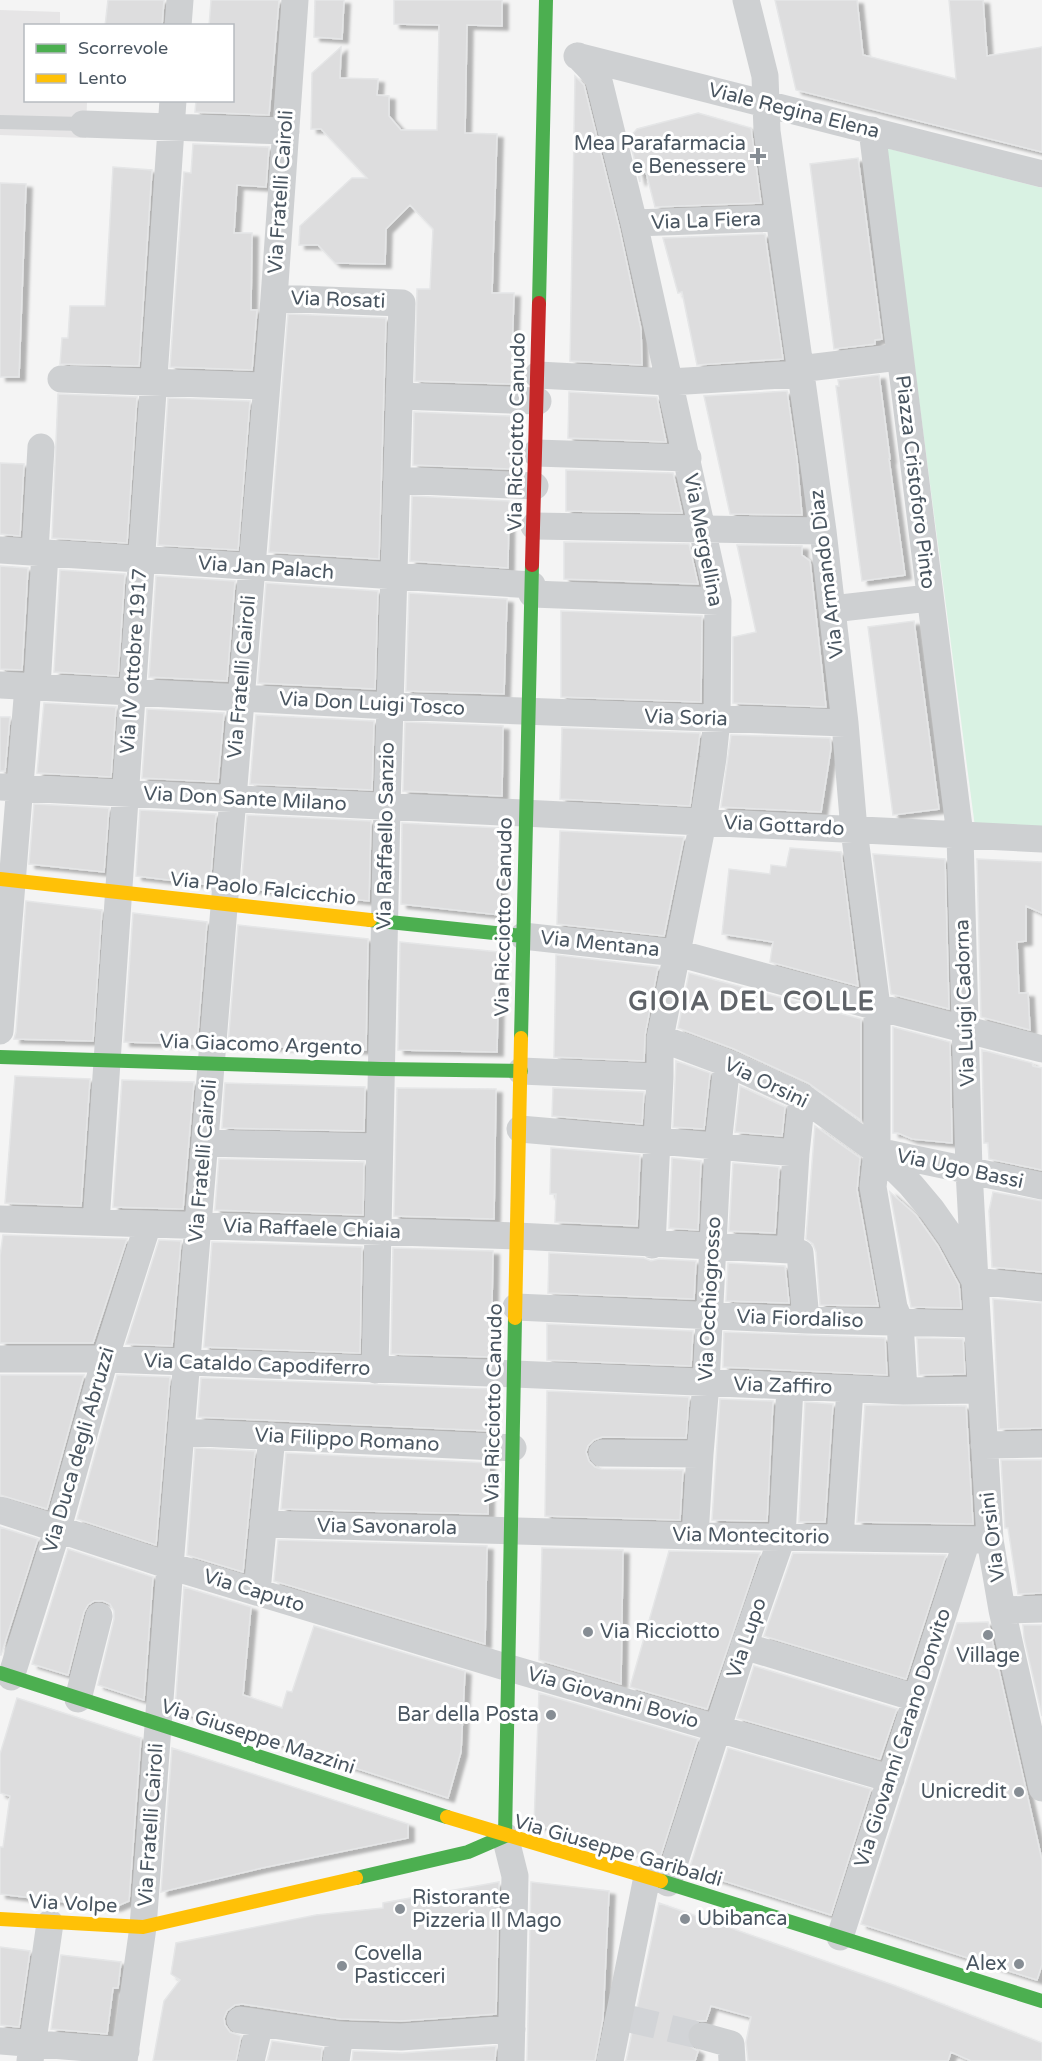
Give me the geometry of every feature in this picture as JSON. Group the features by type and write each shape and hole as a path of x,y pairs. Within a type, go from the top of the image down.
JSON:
{"main road":[{"name":"Via Ricciotto Canudo","path":"505,1836 528,712 538,388 546,0"},
{"name":"Via Paolo Falcicchio","path":"6,880 523,936"},
{"name":"Via Giacomo Argento","path":"0,1057 521,1071"},
{"name":"Via Giuseppe Mazzini","path":"5,1675 505,1836"},
{"name":"Via Giuseppe Garibaldi","path":"143,1928 468,1852 505,1836 658,1880 1042,2001"},
{"name":"Via Volpe","path":"0,1919 143,1928"}],"street":[{"path":"178,24 180,0"},
{"name":"Via Fratelli Cairoli","path":"125,2056 143,1928 186,1362 274,298 295,0"},
{"name":"Via Armando Diaz","path":"746,0 765,76 767,131 823,531 854,830 878,1007 877,1151 873,1187 894,1307 900,1322 904,1391"},
{"name":"Viale Regina Elena","path":"546,61 578,56 1042,174"},
{"name":"Via Mergellina","path":"578,56 598,76 688,458 718,601 717,719 703,822 660,1038 652,1245"},
{"path":"83,124 172,114 286,130"},
{"name":"Via IV ottobre 1917","path":"96,1222 172,114"},
{"name":"Piazza Cristoforo Pinto","path":"872,130 960,835"},
{"name":"Via La Fiera","path":"634,223 778,219"},
{"name":"Via Rosati","path":"274,298 402,303"},
{"name":"Via Raffaello Sanzio","path":"375,1370 384,922 402,303"},
{"path":"399,396 670,382 800,372 899,357"},
{"path":"61,379 266,387"},
{"path":"0,1031 11,788 33,687 40,553 41,447"},
{"path":"536,453 688,458"},
{"path":"397,480 535,486"},
{"path":"534,526 823,531"},
{"name":"Via Jan Palach","path":"0,550 393,576 532,589 718,601"},
{"path":"832,609 929,598"},
{"name":"Via Don Luigi Tosco","path":"0,685 528,712"},
{"name":"Via Soria","path":"528,712 844,723"},
{"name":"Via Don Sante Milano","path":"11,788 526,813"},
{"name":"Via Gottardo","path":"526,813 1042,839"},
{"name":"Via Luigi Cadorna","path":"960,835 969,1171"},
{"name":"Via Mentana","path":"523,936 677,953 1042,1049"},
{"name":"Via Orsini","path":"660,1038 727,1063 802,1097 877,1151 932,1210 951,1237 975,1281"},
{"name":"Via Occhiogrosso","path":"695,1536 710,1315 718,1145 727,1063"},
{"path":"521,1071 660,1077"},
{"path":"802,1097 790,1250 800,1253 806,1320"},
{"path":"519,1129 796,1153"},
{"path":"205,1143 380,1147"},
{"name":"Via Ugo Bassi","path":"877,1151 1042,1186"},
{"name":"Via Orsini","path":"969,1171 984,1445 979,1540 1002,1610 1036,1735 1042,1788"},
{"name":"Via Raffaele Chiaia","path":"0,1219 517,1236 652,1245 790,1250"},
{"name":"Via Duca degli Abruzzi","path":"5,1675 58,1528 105,1359 148,1224"},
{"path":"975,1281 1042,1288"},
{"name":"Via Fiordaliso","path":"516,1307 806,1320 977,1324"},
{"name":"Via Cataldo Capodiferro","path":"0,1359 105,1359 514,1374"},
{"name":"Via Zaffiro","path":"514,1374 904,1391 980,1390"},
{"name":"Via Lupo","path":"610,2061 624,2018 658,1880 718,1728 782,1537 790,1387"},
{"path":"840,1538 850,1389"},
{"name":"Via Filippo Romano","path":"181,1432 513,1448"},
{"path":"257,1591 272,1436"},
{"path":"984,1445 1042,1444"},
{"path":"602,1453 700,1454"},
{"name":"Via Caputo","path":"0,1510 170,1566 508,1668"},
{"name":"Via Savonarola","path":"263,1524 511,1530"},
{"name":"Via Montecitorio","path":"511,1530 695,1536 979,1540"},
{"name":"Via Giovanni Carano Donvito","path":"840,1937 916,1698 979,1540"},
{"path":"1002,1610 1042,1609"},
{"path":"78,1699 99,1616"},
{"path":"744,1646 916,1698"},
{"name":"Via Giovanni Bovio","path":"508,1668 891,1779"},
{"path":"505,1836 514,1876 511,2061"},
{"path":"32,2052 50,1923"},
{"path":"251,2061 250,2021 338,2048 401,2037 512,2029"},
{"path":"702,2036 731,2044 732,2061"},
{"path":"0,2041 32,2052 125,2056"}],"lane":[{"path":"0,122 83,124"}],"shaded area":[{"path":"0,10 60,12 60,24 24,24 24,102 87,102 86,138 0,135"}],"green space":[{"path":"886,148 1042,188 1042,831 975,827"}],"building":[{"path":"108,0 164,0 162,24 105,24"},
{"path":"211,0 279,0 269,115 195,112 196,102 234,102 234,24 209,24"},
{"path":"315,0 344,0 342,39 314,37"},
{"path":"394,0 502,0 502,26 467,25 465,133 497,134 492,293 514,293 511,384 415,381 417,289 430,289 433,229 410,205 386,229 385,264 335,263 318,245 299,245 300,226 352,178 367,178 321,129 311,129 312,73 341,47 340,78 378,79 377,95 389,96 389,116 401,130 437,130 439,25 394,24"},
{"path":"775,0 857,0 863,55 956,79 949,0 983,0 987,56 1042,47 1042,152 796,90"},
{"path":"575,76 584,85 619,227 641,329 642,365 570,361"},
{"path":"698,113 751,128 761,203 655,207 646,172 640,173 640,182 629,138 637,129"},
{"path":"193,144 269,147 266,187 237,185 234,233 252,233 251,310 257,310 252,370 170,367 184,172 191,173"},
{"path":"858,158 882,339 875,340 875,344 834,349 810,164"},
{"path":"113,167 152,170 139,366 60,364 62,338 68,338 70,306 105,306"},
{"path":"0,183 26,184 19,377 0,377"},
{"path":"765,234 783,359 697,365 682,292 678,293 663,238"},
{"path":"288,314 386,318 379,559 269,552"},
{"path":"879,375 905,575 862,581 836,386 839,386 838,380"},
{"path":"787,391 802,515 730,514 704,396"},
{"path":"569,392 657,397 666,442 568,438"},
{"path":"58,394 137,397 127,543 52,538"},
{"path":"168,398 250,401 238,550 158,545"},
{"path":"414,412 511,416 510,469 413,465"},
{"path":"0,463 24,464 20,536 0,534"},
{"path":"566,470 673,473 682,513 566,511"},
{"path":"412,496 509,501 508,568 410,561"},
{"path":"564,542 689,544 698,584 564,579"},
{"path":"737,545 802,546 802,555 810,561 826,707 733,703 733,637 756,632"},
{"path":"0,566 28,568 22,670 0,669"},
{"path":"60,570 125,574 118,676 54,672"},
{"path":"156,576 235,581 227,681 149,677"},
{"path":"266,583 378,591 375,689 258,683"},
{"path":"409,593 507,599 504,694 406,691"},
{"path":"561,611 702,616 701,702 561,697"},
{"path":"914,621 939,809 893,815 868,627"},
{"path":"44,703 116,707 111,777 37,773"},
{"path":"147,709 224,713 218,782 142,778"},
{"path":"256,715 374,721 372,790 250,784"},
{"path":"0,717 10,717 5,771 0,771"},
{"path":"405,722 503,726 502,796 403,791"},
{"path":"562,728 700,733 690,806 560,799"},
{"path":"731,735 830,738 831,748 821,812 721,807"},
{"path":"34,804 109,808 104,872 29,864"},
{"path":"140,810 216,814 210,885 136,876"},
{"path":"247,815 371,821 369,901 241,888"},
{"path":"402,823 501,828 500,915 401,904"},
{"path":"560,831 684,837 664,936 557,924"},
{"path":"790,848 841,852 858,986 770,962 773,942 722,934 729,869 770,874 771,865 786,867"},
{"path":"873,854 945,859 949,1009 891,994"},
{"path":"977,859 1042,862 1042,913 1026,906 1026,941 1017,942 1019,993 1028,993 1030,1030 981,1017"},
{"path":"26,901 102,910 93,1041 14,1039"},
{"path":"133,913 207,922 197,1044 124,1042"},
{"path":"238,925 368,939 366,1050 228,1045"},
{"path":"400,942 499,952 497,1052 398,1050"},
{"path":"556,955 658,967 645,1035 644,1061 554,1057"},
{"path":"689,973 861,1019 861,1120 808,1083 734,1049 678,1028"},
{"path":"893,1027 950,1042 952,1143 912,1139 893,1133"},
{"path":"982,1050 1032,1063 1033,1066 1042,1068 1042,1170 989,1159 988,1143 984,1143"},
{"path":"676,1061 710,1073 704,1129 673,1127"},
{"path":"15,1076 90,1079 81,1206 5,1203"},
{"path":"122,1080 194,1082 183,1209 113,1207"},
{"path":"225,1083 365,1087 364,1131 222,1128"},
{"path":"740,1086 785,1107 782,1136 735,1132"},
{"path":"397,1088 496,1089 494,1219 394,1216"},
{"path":"553,1088 644,1092 642,1124 552,1116"},
{"path":"815,1126 860,1158 857,1190 878,1306 820,1305 816,1252 813,1244 806,1239"},
{"path":"551,1148 640,1155 637,1226 555,1222 556,1194 550,1194"},
{"path":"672,1158 701,1161 698,1230 669,1228"},
{"path":"219,1159 364,1162 363,1215 215,1210"},
{"path":"733,1163 779,1167 775,1233 729,1231"},
{"path":"890,1192 916,1215 938,1246 959,1285 961,1308 911,1307"},
{"path":"993,1192 1042,1201 1042,1272 992,1267 989,1211"},
{"path":"3,1235 127,1239 93,1343 0,1343 0,1256"},
{"path":"159,1240 181,1241 172,1346 126,1344"},
{"path":"212,1242 362,1247 360,1353 204,1347"},
{"path":"393,1248 493,1251 491,1357 391,1354"},
{"path":"549,1253 644,1258 651,1261 659,1259 696,1261 694,1299 548,1293"},
{"path":"728,1263 785,1266 789,1303 726,1301"},
{"path":"993,1299 1042,1303 1042,1428 999,1429"},
{"path":"547,1324 693,1331 691,1366 547,1360"},
{"path":"724,1332 885,1338 887,1375 723,1367"},
{"path":"917,1338 963,1339 965,1374 919,1375"},
{"path":"0,1375 84,1375 47,1509 0,1495"},
{"path":"117,1375 170,1377 156,1545 77,1519"},
{"path":"201,1378 491,1389 490,1431 198,1417"},
{"path":"547,1391 689,1397 686,1438 602,1437 594,1440 586,1452 589,1461 601,1469 683,1470 680,1520 545,1516"},
{"path":"720,1399 773,1401 767,1521 712,1520"},
{"path":"805,1402 833,1404 825,1522 799,1522"},
{"path":"865,1405 966,1406 973,1524 857,1522"},
{"path":"195,1448 255,1451 243,1572 187,1555"},
{"path":"286,1453 489,1463 488,1514 281,1509"},
{"path":"1001,1460 1042,1460 1042,1593 1018,1594 1008,1528 1005,1528"},
{"path":"0,1527 38,1539 1,1655 0,1655"},
{"path":"278,1540 487,1546 485,1644 274,1581"},
{"path":"542,1548 623,1550 621,1684 539,1660"},
{"path":"68,1549 153,1577 144,1700 98,1685 114,1619 114,1611 110,1604 103,1601 94,1601 84,1612 68,1675 32,1664"},
{"path":"669,1551 760,1553 707,1709 630,1687"},
{"path":"793,1553 946,1555 906,1679 764,1636"},
{"path":"184,1587 251,1607 243,1695 282,1708 287,1691 292,1692 314,1626 465,1671 461,1752 448,1798 175,1710"},
{"path":"988,1622 1042,1860 1042,1965 1037,1980 861,1924 957,1623"},
{"path":"1023,1625 1042,1625 1042,1716 1024,1638"},
{"path":"754,1666 897,1709 880,1759 737,1718"},
{"path":"539,1693 698,1739 659,1861 534,1824"},
{"path":"17,1698 141,1738 129,1901 115,1907 0,1894 0,1847 3,1847 10,1796 0,1793 0,1754"},
{"path":"172,1748 408,1824 408,1838 262,1868 161,1892"},
{"path":"728,1748 871,1789 831,1915 689,1870"},
{"path":"499,1882 496,2014 401,2021 341,2019 242,2004 235,2005 227,2011 224,2018 225,2025 230,2032 241,2036 236,2061 153,2061 164,2001 180,1980 171,1974 176,1943 316,1915 383,1908 383,1903"},
{"path":"531,1882 609,1891 603,2018 595,2061 527,2061"},
{"path":"659,1903 893,1985 1042,2043 1042,2061 971,2061 951,2052 948,2061 748,2061 746,2042 751,2017 711,2006 706,2021 697,2021 687,2031 687,2041 698,2051 695,2061 626,2061"},
{"path":"0,1947 30,1951 19,2027 0,2025"},
{"path":"61,1955 121,1962 118,1988 113,1988 107,2034 51,2029"},
{"path":"272,2041 322,2048 321,2061 267,2061"},
{"path":"496,2046 495,2061 352,2061 353,2051 402,2053"}],"tunnel":[{"path":"630,2019 702,2036"}],"traffic: fast":[{"path":"539,303 546,0"},
{"path":"521,1038 532,565"},
{"path":"370,920 523,936"},
{"path":"0,1057 521,1071"},
{"path":"505,1836 515,1318"},
{"path":"0,1673 447,1817"},
{"path":"356,1878 468,1852 505,1836"},
{"path":"661,1881 1042,2001"}],"traffic: slow":[{"path":"0,879 370,920"},
{"path":"515,1318 521,1038"},
{"path":"447,1817 661,1881"},
{"path":"0,1919 143,1927 356,1878"}],"traffic: jam":[{"path":"532,565 539,303"}],"place":[{"name":"Mea Parafarmacia e Benessere","path":"758,156"},
{"name":"Via Ricciotto","path":"588,1632"},
{"name":"Village","path":"988,1635"},
{"name":"Bar della Posta","path":"551,1715"},
{"name":"Unicredit","path":"1019,1792"},
{"name":"Ristorante Pizzeria Il Mago","path":"400,1909"},
{"name":"Ubibanca","path":"685,1919"},
{"name":"Alex","path":"1019,1964"},
{"name":"Covella Pasticceri","path":"342,1966"}],"district":[{"name":"GIOIA DEL COLLE","path":"752,1001"}]}
